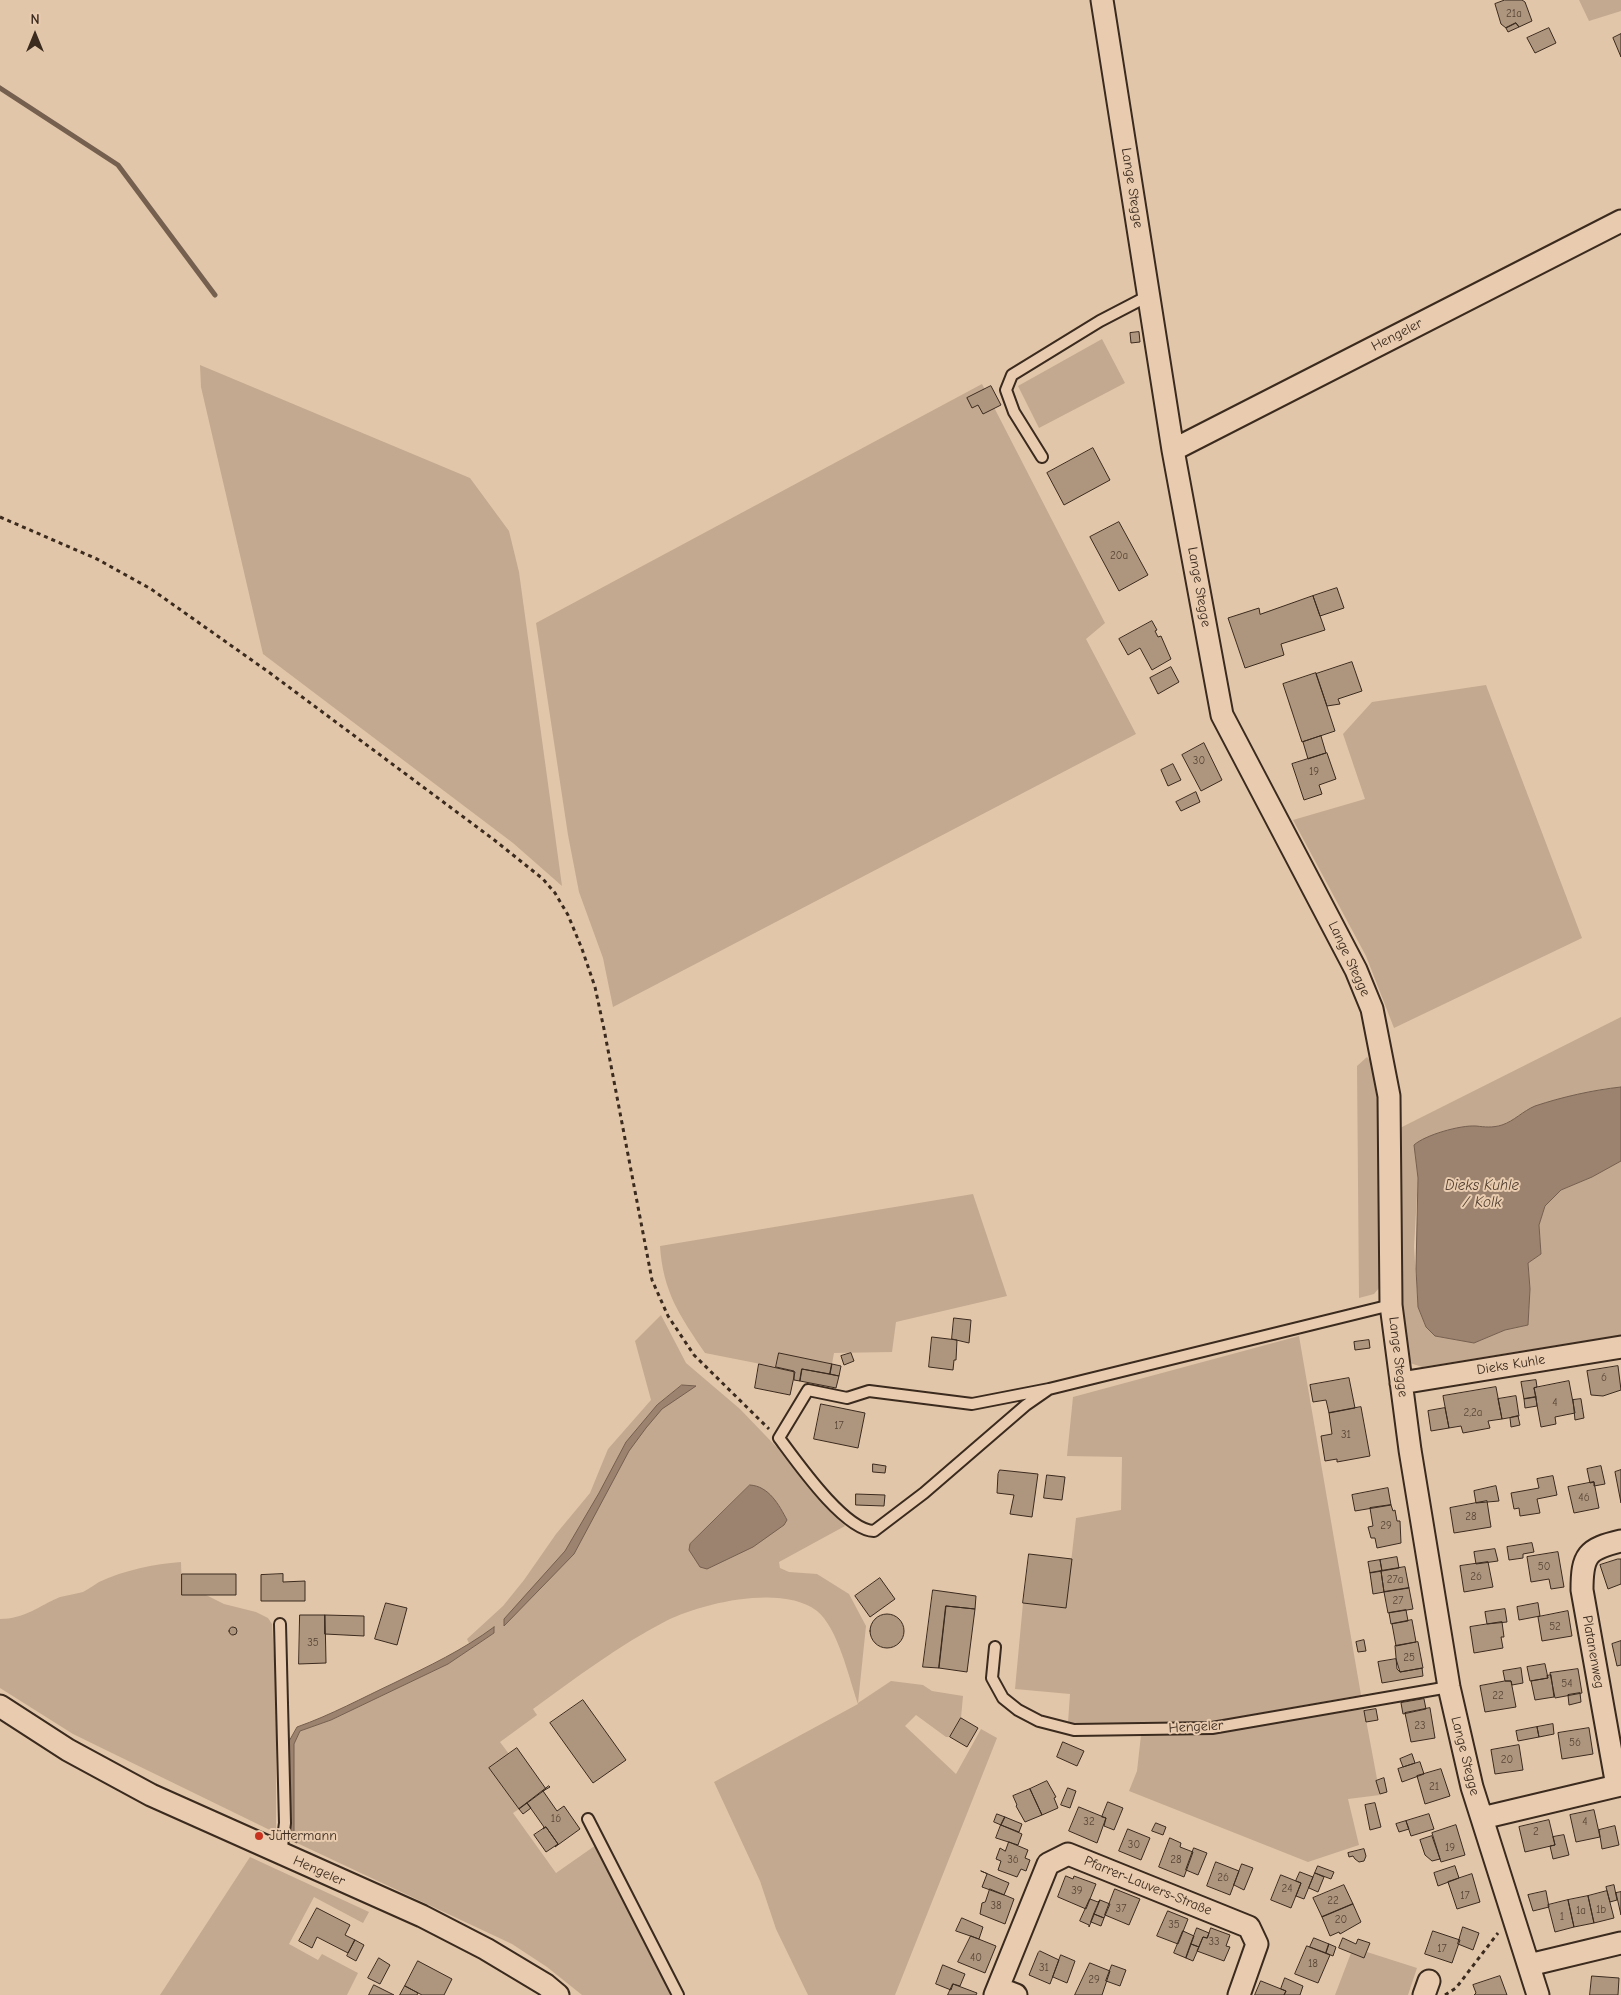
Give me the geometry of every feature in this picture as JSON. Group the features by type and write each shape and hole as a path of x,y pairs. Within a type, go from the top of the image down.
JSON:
{"street":[{"name":"Lange Stegge","path":"1102,0 1174,450 1222,715 1356,970 1372,1009 1389,1096 1391,1305 1401,1383 1449,1687 1472,1787 1538,1995"},
{"name":"Hengeler","path":"1174,450 1621,221"},
{"name":"Dieks Kuhle","path":"1401,1383 1621,1347"},
{"name":"Platanenweg","path":"1482,1818 1619,1786 1582,1590 1582,1567 1593,1550 1621,1541"},
{"name":"Hengeler","path":"0,1706 68,1750 151,1795 438,1924 486,1949 546,1985 558,1995"},
{"name":"Pfarrer-Lauvers-Straße","path":"1003,1993 1048,1864 1068,1854 1249,1927 1257,1944 1239,1995"},
{"path":"1529,1965 1621,1943"}],"lane":[{"path":"1042,457 1014,412 1006,390 1012,375 1100,320 1150,294"},
{"path":"1049,1389 1026,1405 924,1494 874,1531 864,1531 855,1525 825,1496 779,1438 808,1390 847,1398 869,1391 972,1404 1049,1389 1391,1305"},
{"path":"280,1624 285,1823 281,1854"},
{"name":"Hengeler","path":"995,1647 992,1678 1003,1698 1018,1710 1040,1721 1074,1730 1212,1728 1449,1687"},
{"path":"588,1819 678,1995"}],"path":[{"path":"0,518 114,567 182,610 493,839 543,880 555,893 568,915 595,987 652,1280 668,1316 694,1355 779,1438"},
{"path":"1446,1995 1456,1988 1499,1931 1511,1911"}],"shaded area":[{"path":"1579,0 1621,0 1621,11 1589,21"},
{"path":"1102,339 1125,383 1039,428 1018,386"},
{"path":"200,365 470,478 509,531 519,572 562,886 513,843 263,654 201,387"},
{"path":"982,384 1105,623 1086,639 1136,734 613,1007 603,958 579,892 568,835 536,623"},
{"path":"1486,685 1582,938 1394,1028 1366,956 1293,820 1365,799 1343,734 1372,702"},
{"path":"1621,1017 1621,1087 1603,1089 1535,1107 1503,1125 1486,1128 1474,1126 1415,1153 1418,1178 1414,1247 1418,1307 1426,1327 1435,1336 1474,1343 1505,1330 1528,1325 1530,1289 1528,1263 1541,1254 1539,1225 1545,1206 1561,1190 1592,1177 1621,1161 1621,1335 1422,1367 1410,1363 1399,1295 1400,1128"},
{"path":"1367,1057 1374,1064 1381,1126 1382,1269 1380,1287 1374,1294 1359,1298 1357,1066"},
{"path":"973,1194 1007,1296 896,1322 892,1352 834,1353 832,1364 779,1353 776,1367 705,1353 674,1303 665,1277 660,1246"},
{"path":"661,1315 686,1363 740,1409 789,1460 819,1498 845,1526 779,1562 780,1568 789,1572 817,1574 849,1594 866,1626 858,1703 891,1681 923,1685 932,1691 963,1696 961,1718 950,1737 946,1737 916,1715 905,1726 956,1774 981,1729 997,1738 895,1995 808,1995 776,1929 760,1881 714,1782 858,1704 842,1654 831,1629 817,1611 802,1603 784,1599 742,1599 700,1608 666,1621 615,1651 533,1709 537,1715 500,1742 509,1754 489,1768 519,1809 513,1813 556,1873 596,1845 671,1995 582,1995 547,1967 512,1944 297,1843 294,1832 294,1744 300,1731 331,1720 448,1664 494,1633 494,1628 470,1645 467,1639 503,1606 524,1580 556,1534 590,1493 608,1449 651,1400 635,1341"},
{"path":"1299,1336 1361,1695 1193,1725 1068,1723 1070,1694 1015,1689 1023,1603 1066,1607 1076,1518 1121,1510 1122,1457 1067,1456 1073,1397"},
{"path":"181,1562 182,1595 206,1595 224,1604 256,1612 268,1618 272,1624 276,1689 276,1833 73,1734 0,1688 0,1619 17,1617 60,1597 83,1592 99,1582 119,1574 160,1564"},
{"path":"1364,1709 1380,1795 1348,1799 1359,1845 1308,1862 1129,1791 1137,1771 1141,1735 1210,1733"},
{"path":"250,1857 369,1912 363,1923 314,1897 289,1944 318,1960 322,1954 358,1973 347,1995 160,1995"},
{"path":"1367,1952 1417,1968 1408,1995 1335,1995 1351,1953 1364,1958"}],"water":[{"name":"Dieks Kuhle / Kolk","path":"1621,1087 1621,1161 1592,1177 1561,1190 1545,1206 1539,1225 1541,1254 1528,1263 1530,1289 1528,1325 1505,1330 1474,1343 1435,1336 1426,1327 1418,1307 1416,1269 1418,1178 1414,1145 1434,1134 1469,1126 1492,1127 1502,1125 1535,1106 1589,1092"},
{"path":"682,1385 696,1386 662,1409 646,1428 629,1451 574,1554 504,1626 504,1619 565,1551 626,1442 657,1405"},
{"path":"750,1485 763,1489 773,1497 787,1520 784,1525 753,1547 707,1569 700,1567 689,1550 690,1544"},
{"path":"494,1627 494,1633 448,1664 331,1720 300,1731 294,1744 294,1832 297,1843 291,1840 288,1743 297,1727 334,1712 433,1664"}],"building":[{"path":"1505,0 1522,0 1525,2 1532,21 1519,27 1516,23 1506,28 1501,24 1495,4"},
{"path":"1516,23 1519,27 1508,32 1506,28"},
{"path":"1549,28 1556,43 1535,53 1527,38"},
{"path":"1621,34 1621,57 1613,38"},
{"path":"1139,332 1140,342 1131,343 1130,333"},
{"path":"991,386 1001,405 983,414 978,405 972,408 967,398"},
{"path":"1093,448 1110,480 1064,505 1047,473"},
{"path":"1119,522 1148,575 1119,591 1090,537"},
{"path":"1337,588 1344,608 1320,616 1313,596"},
{"path":"1313,596 1325,630 1281,644 1284,655 1245,668 1228,618 1259,608 1260,614"},
{"path":"1152,621 1157,630 1155,631 1158,637 1161,636 1171,659 1152,670 1140,648 1128,655 1119,639"},
{"path":"1352,662 1362,691 1338,699 1340,704 1327,706 1316,674"},
{"path":"1171,667 1179,682 1158,694 1150,678"},
{"path":"1316,673 1335,731 1302,742 1283,684"},
{"path":"1321,736 1326,753 1308,759 1303,742"},
{"path":"1204,743 1222,780 1201,791 1182,755"},
{"path":"1327,753 1336,779 1319,785 1322,794 1304,800 1292,764"},
{"path":"1173,764 1181,780 1168,786 1161,770"},
{"path":"1196,792 1200,802 1181,811 1176,802"},
{"path":"954,1318 971,1320 969,1343 952,1339"},
{"path":"932,1337 957,1340 956,1360 954,1360 953,1370 929,1367"},
{"path":"1369,1340 1370,1348 1355,1350 1354,1342"},
{"path":"779,1353 832,1364 830,1374 802,1369 800,1381 794,1380 794,1371 776,1367"},
{"path":"851,1353 854,1361 844,1365 841,1356"},
{"path":"759,1364 795,1372 790,1395 755,1388"},
{"path":"832,1364 841,1366 839,1376 830,1374"},
{"path":"1618,1366 1621,1390 1603,1396 1591,1395 1587,1371"},
{"path":"802,1369 839,1376 836,1388 800,1381"},
{"path":"1349,1378 1355,1408 1329,1413 1326,1400 1313,1402 1310,1385"},
{"path":"1536,1380 1537,1387 1534,1388 1536,1397 1524,1399 1521,1382"},
{"path":"1569,1381 1575,1413 1555,1417 1556,1424 1541,1427 1534,1388"},
{"path":"1496,1387 1502,1419 1488,1421 1490,1428 1463,1433 1461,1426 1449,1428 1443,1396"},
{"path":"1516,1396 1519,1416 1502,1419 1498,1399"},
{"path":"1536,1397 1537,1406 1525,1408 1524,1399"},
{"path":"1581,1399 1584,1418 1575,1420 1573,1400"},
{"path":"821,1404 865,1413 858,1448 814,1439"},
{"path":"1361,1407 1370,1456 1337,1462 1337,1459 1325,1461 1321,1436 1332,1434 1329,1413"},
{"path":"1445,1408 1449,1428 1431,1431 1428,1411"},
{"path":"1518,1416 1520,1425 1511,1427 1510,1418"},
{"path":"873,1464 886,1466 885,1473 873,1472"},
{"path":"1601,1466 1605,1484 1594,1486 1594,1482 1590,1483 1587,1469"},
{"path":"1000,1470 1038,1474 1032,1517 1010,1514 1014,1495 997,1493"},
{"path":"1621,1470 1621,1503 1615,1472"},
{"path":"1047,1475 1065,1477 1062,1500 1044,1498"},
{"path":"1553,1476 1557,1495 1537,1499 1540,1513 1520,1516 1519,1508 1514,1509 1511,1493 1539,1488 1537,1479"},
{"path":"1594,1482 1599,1508 1574,1513 1568,1487"},
{"path":"1496,1486 1499,1501 1476,1503 1474,1491"},
{"path":"1388,1488 1391,1505 1355,1511 1352,1495"},
{"path":"856,1494 885,1495 884,1506 856,1505"},
{"path":"1487,1501 1491,1527 1454,1533 1450,1508"},
{"path":"1391,1505 1393,1511 1395,1510 1397,1521 1400,1521 1401,1543 1377,1548 1375,1538 1371,1538 1368,1527 1373,1526 1370,1508"},
{"path":"1532,1543 1534,1552 1523,1554 1523,1558 1509,1560 1507,1547"},
{"path":"1495,1549 1498,1561 1476,1564 1474,1552"},
{"path":"1558,1552 1564,1587 1551,1589 1549,1579 1531,1582 1527,1557"},
{"path":"1029,1554 1072,1559 1066,1608 1023,1603"},
{"path":"1397,1557 1399,1568 1382,1571 1380,1560"},
{"path":"1621,1559 1621,1584 1608,1589 1600,1565"},
{"path":"1380,1560 1382,1571 1370,1573 1368,1562"},
{"path":"1488,1562 1493,1587 1464,1592 1460,1566"},
{"path":"1405,1567 1409,1588 1384,1592 1381,1571"},
{"path":"1381,1571 1384,1592 1373,1594 1370,1573"},
{"path":"182,1574 236,1574 236,1595 182,1595"},
{"path":"283,1574 283,1582 305,1581 305,1601 261,1601 261,1575"},
{"path":"880,1578 895,1599 870,1617 855,1596"},
{"path":"1409,1588 1413,1609 1388,1613 1384,1592"},
{"path":"933,1590 976,1596 975,1609 946,1606 939,1668 923,1667"},
{"path":"386,1603 407,1608 397,1645 375,1639"},
{"path":"1538,1603 1540,1616 1519,1620 1517,1607"},
{"path":"946,1606 975,1609 967,1672 939,1668"},
{"path":"1505,1609 1507,1622 1487,1624 1485,1612"},
{"path":"1406,1610 1408,1621 1391,1624 1389,1613"},
{"path":"1568,1611 1572,1636 1542,1641 1538,1617"},
{"path":"887,1614 899,1619 904,1631 899,1643 887,1648 875,1643 870,1631 875,1619"},
{"path":"300,1615 325,1615 326,1663 299,1664"},
{"path":"325,1615 364,1616 364,1636 325,1634"},
{"path":"1412,1620 1416,1642 1396,1646 1392,1624"},
{"path":"1502,1622 1504,1637 1501,1637 1503,1648 1474,1653 1470,1627"},
{"path":"233,1627 237,1631 233,1635 229,1631"},
{"path":"1364,1640 1366,1651 1358,1652 1356,1642"},
{"path":"1621,1641 1621,1665 1617,1666 1612,1644"},
{"path":"1418,1642 1423,1668 1400,1672 1397,1669 1395,1646"},
{"path":"1396,1659 1400,1672 1422,1668 1423,1676 1382,1683 1378,1662"},
{"path":"1545,1664 1548,1678 1530,1681 1527,1667"},
{"path":"1521,1668 1523,1683 1512,1685 1511,1681 1505,1681 1503,1671"},
{"path":"1578,1669 1582,1693 1555,1698 1550,1673"},
{"path":"1551,1675 1554,1697 1535,1700 1531,1681 1548,1678 1547,1676"},
{"path":"1511,1681 1516,1707 1485,1712 1480,1686"},
{"path":"1580,1693 1581,1702 1569,1705 1568,1695"},
{"path":"1424,1699 1426,1709 1403,1714 1401,1703"},
{"path":"583,1700 626,1760 593,1783 550,1723"},
{"path":"1430,1708 1435,1738 1411,1742 1405,1713"},
{"path":"1376,1709 1378,1720 1366,1722 1364,1711"},
{"path":"961,1718 978,1728 967,1747 950,1737"},
{"path":"1553,1724 1554,1734 1539,1737 1537,1727"},
{"path":"1537,1727 1539,1737 1518,1741 1516,1731"},
{"path":"1589,1728 1593,1754 1562,1759 1558,1733"},
{"path":"1063,1742 1084,1751 1077,1766 1057,1757"},
{"path":"1519,1745 1523,1770 1495,1774 1491,1750"},
{"path":"517,1748 546,1789 519,1809 489,1768"},
{"path":"1412,1754 1415,1763 1403,1767 1400,1759"},
{"path":"1420,1762 1424,1774 1402,1782 1398,1769"},
{"path":"1441,1769 1450,1796 1425,1804 1417,1776"},
{"path":"1384,1778 1387,1792 1380,1794 1376,1781"},
{"path":"1047,1781 1056,1797 1054,1798 1058,1808 1042,1815 1030,1789"},
{"path":"549,1786 543,1791 557,1811 564,1806 580,1829 555,1847 558,1844 546,1827 543,1829 544,1827 527,1803"},
{"path":"1068,1788 1076,1791 1070,1808 1061,1805"},
{"path":"1030,1789 1042,1815 1025,1822 1013,1796"},
{"path":"1108,1802 1123,1808 1114,1830 1104,1826 1106,1818 1102,1817"},
{"path":"527,1803 531,1808 523,1814 519,1809"},
{"path":"1375,1803 1381,1827 1370,1830 1365,1805"},
{"path":"1079,1807 1106,1818 1097,1843 1069,1831"},
{"path":"1594,1810 1600,1837 1576,1842 1570,1815"},
{"path":"997,1814 1005,1817 1001,1825 994,1822"},
{"path":"1429,1814 1434,1829 1411,1836 1406,1821"},
{"path":"1005,1817 1022,1824 1019,1832 1001,1825"},
{"path":"1549,1820 1555,1845 1525,1852 1519,1827"},
{"path":"1406,1821 1409,1829 1399,1832 1396,1824"},
{"path":"1156,1823 1166,1827 1163,1835 1152,1831"},
{"path":"1001,1825 1022,1834 1018,1845 996,1838"},
{"path":"1456,1825 1465,1855 1441,1862 1432,1833"},
{"path":"1615,1826 1619,1845 1602,1849 1599,1830"},
{"path":"546,1827 558,1844 546,1852 534,1835"},
{"path":"1128,1829 1150,1838 1141,1860 1119,1851"},
{"path":"1564,1835 1569,1855 1553,1859 1550,1846 1555,1845 1553,1837"},
{"path":"1432,1836 1440,1859 1432,1861 1425,1855 1420,1840"},
{"path":"1170,1838 1181,1843 1180,1847 1193,1852 1184,1877 1159,1867"},
{"path":"1009,1842 1028,1850 1025,1858 1030,1860 1026,1871 1021,1869 1017,1877 998,1870 1001,1861 996,1859 1000,1848 1005,1851"},
{"path":"1194,1848 1207,1853 1198,1875 1186,1870"},
{"path":"1364,1849 1366,1856 1364,1861 1359,1862 1353,1856 1349,1857 1348,1853"},
{"path":"1216,1862 1239,1871 1230,1895 1207,1886"},
{"path":"1242,1864 1253,1868 1244,1890 1234,1885"},
{"path":"1318,1866 1334,1872 1331,1879 1315,1873"},
{"path":"1455,1866 1459,1878 1438,1886 1434,1873"},
{"path":"981,1871 1009,1883 1004,1895 982,1887 987,1874"},
{"path":"1300,1872 1313,1877 1304,1899 1296,1896 1301,1883 1296,1881"},
{"path":"1315,1873 1324,1877 1318,1892 1309,1888"},
{"path":"1472,1874 1480,1902 1457,1909 1448,1882"},
{"path":"1281,1875 1301,1883 1291,1908 1271,1900"},
{"path":"1066,1876 1073,1879 1074,1876 1096,1884 1086,1909 1058,1897"},
{"path":"1344,1885 1353,1904 1322,1917 1313,1898"},
{"path":"1614,1885 1617,1900 1610,1902 1606,1887"},
{"path":"990,1889 1014,1899 1005,1924 980,1914 982,1903 985,1902"},
{"path":"1115,1889 1140,1899 1129,1925 1105,1915"},
{"path":"1546,1891 1549,1907 1533,1911 1528,1895"},
{"path":"1607,1891 1614,1918 1594,1923 1588,1896"},
{"path":"1621,1892 1621,1915 1616,1893"},
{"path":"1588,1896 1594,1923 1574,1927 1568,1900"},
{"path":"1090,1899 1098,1902 1100,1900 1089,1927 1089,1925 1080,1921"},
{"path":"1100,1900 1110,1904 1104,1918 1094,1914"},
{"path":"1568,1900 1574,1927 1555,1932 1548,1905"},
{"path":"1353,1904 1361,1922 1340,1934 1339,1932 1330,1936 1322,1917"},
{"path":"317,1908 350,1925 345,1935 355,1940 348,1953 317,1937 312,1948 299,1941"},
{"path":"1168,1911 1188,1919 1178,1944 1157,1936"},
{"path":"1094,1914 1104,1918 1101,1926 1091,1922"},
{"path":"962,1918 983,1927 979,1939 956,1931"},
{"path":"1463,1927 1479,1933 1473,1950 1458,1944"},
{"path":"1197,1928 1209,1933 1207,1938 1203,1937 1199,1947 1191,1944"},
{"path":"1211,1928 1230,1935 1226,1946 1230,1947 1224,1961 1197,1951 1203,1937 1207,1938"},
{"path":"1183,1931 1194,1936 1186,1958 1174,1953"},
{"path":"1433,1931 1460,1940 1452,1963 1425,1954"},
{"path":"971,1936 996,1946 985,1973 958,1962"},
{"path":"1314,1938 1329,1944 1326,1953 1310,1947"},
{"path":"1343,1938 1356,1944 1358,1939 1370,1943 1364,1958 1339,1948"},
{"path":"355,1940 364,1945 356,1961 347,1956"},
{"path":"1191,1944 1199,1947 1193,1961 1186,1958"},
{"path":"1329,1944 1336,1947 1333,1956 1326,1953"},
{"path":"1307,1946 1330,1955 1318,1983 1295,1974"},
{"path":"1040,1951 1059,1960 1050,1984 1029,1975"},
{"path":"1061,1955 1075,1961 1067,1983 1053,1977"},
{"path":"379,1958 390,1965 380,1984 368,1978"},
{"path":"418,1961 452,1979 444,1995 422,1995 405,1986"},
{"path":"1090,1963 1110,1971 1102,1995 1075,1995"},
{"path":"943,1965 965,1974 960,1986 953,1984 951,1990 936,1984"},
{"path":"1112,1965 1126,1970 1120,1986 1106,1981"},
{"path":"1500,1976 1507,1995 1474,1995 1476,1993 1473,1985"},
{"path":"1592,1976 1619,1978 1618,1995 1590,1995"},
{"path":"1285,1978 1303,1986 1300,1995 1284,1995 1286,1991 1281,1989"},
{"path":"1261,1981 1286,1991 1284,1995 1255,1995"},
{"path":"953,1984 977,1993 976,1995 948,1995"},
{"path":"374,1985 394,1995 369,1995"},
{"path":"405,1986 418,1993 417,1995 400,1995"}],"waterway":[{"path":"0,88 118,165 215,295"}],"place":[{"name":"Jüttermann","path":"259,1836"}]}
